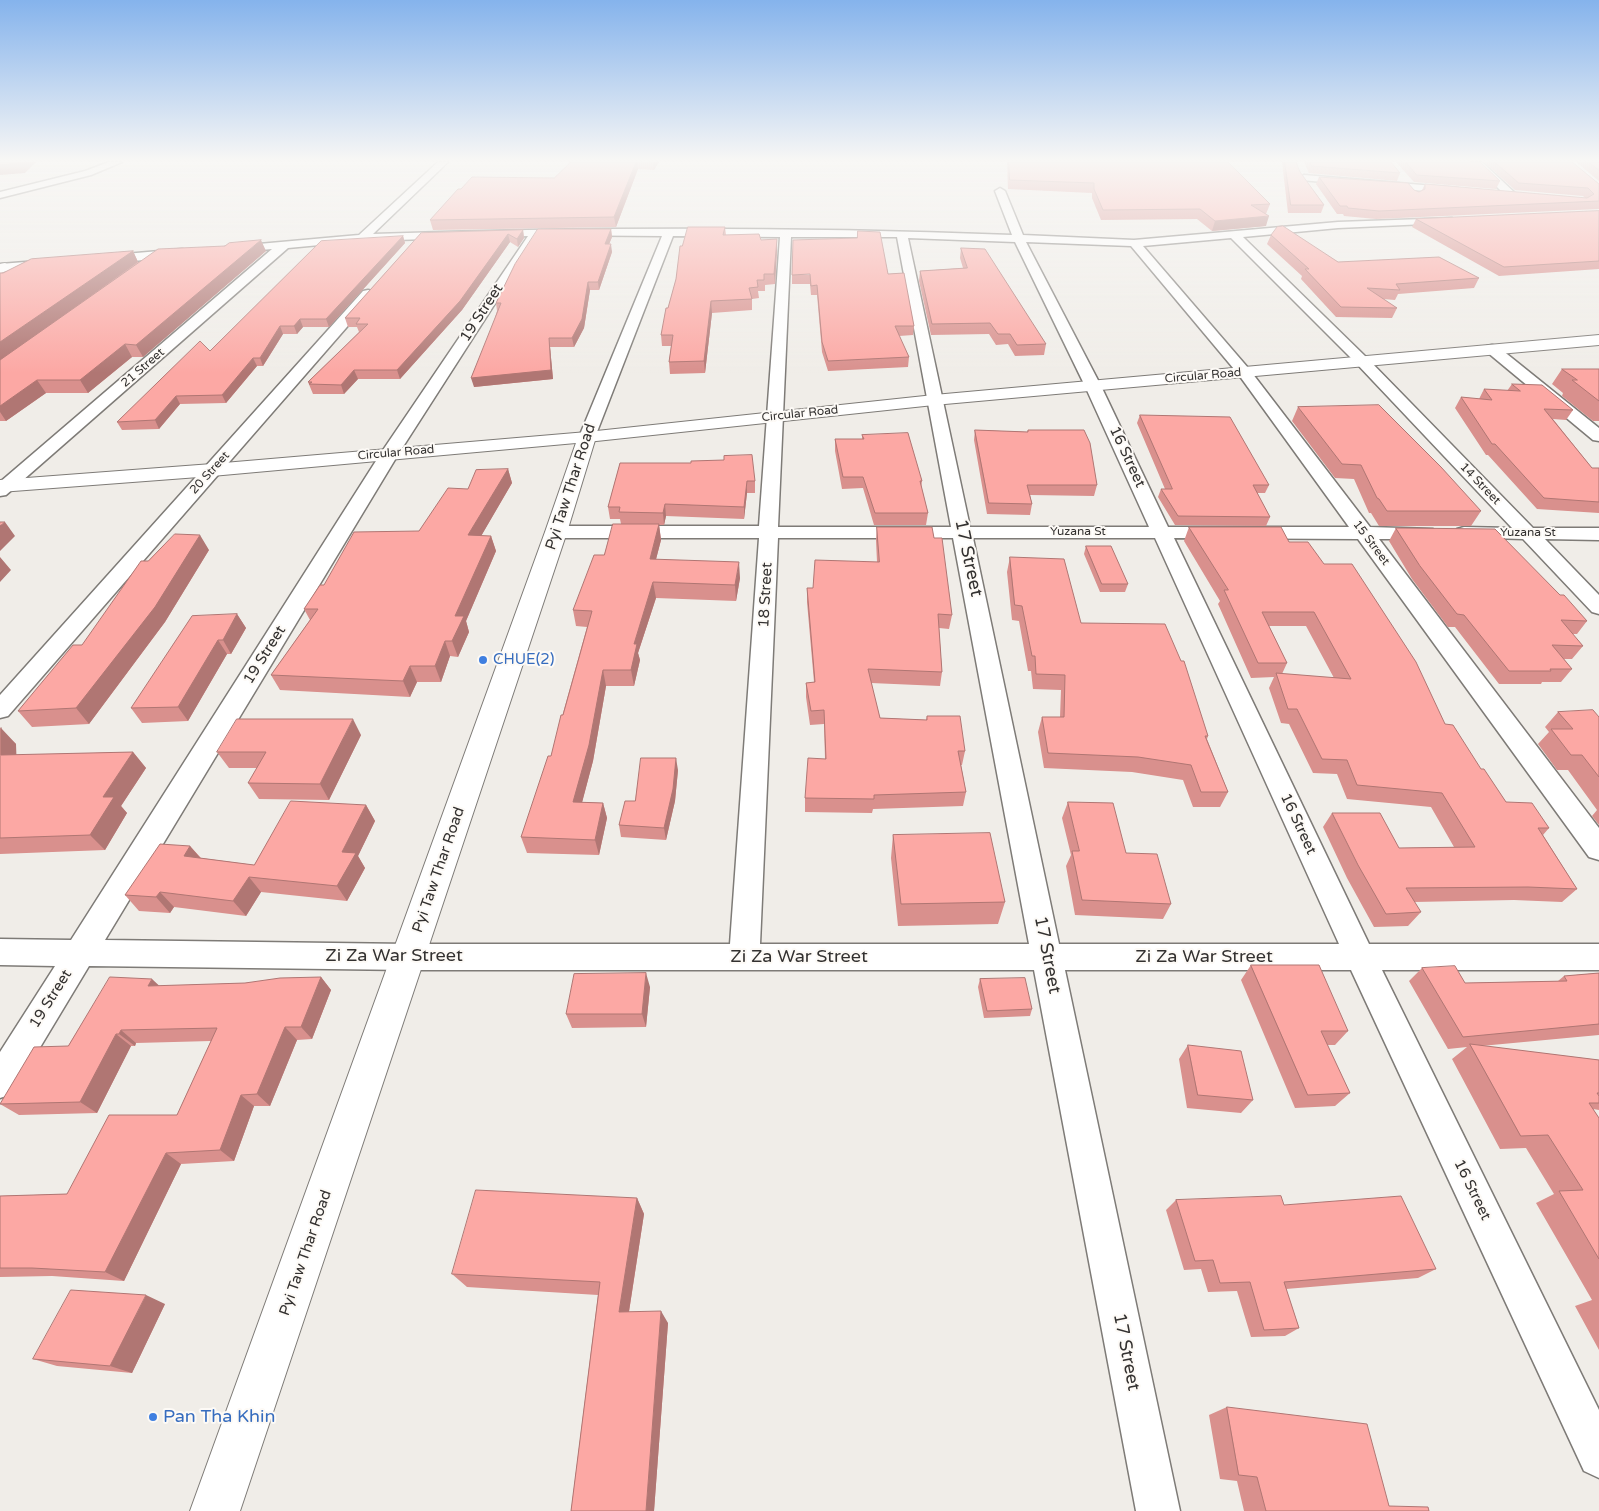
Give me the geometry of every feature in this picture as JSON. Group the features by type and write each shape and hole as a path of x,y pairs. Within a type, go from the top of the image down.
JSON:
{"main road":[{"name":"Circular Road","path":"2,488 587,436 934,400 1599,340"},
{"name":"Pyi Taw Thar Road","path":"215,1511 409,957 556,532 587,436"}],"street":[{"path":"362,238 368,233"},
{"path":"217,250 362,238 516,233"},
{"name":"19 Street","path":"0,1082 390,453 536,233"},
{"name":"Pyi Taw Thar Road","path":"587,436 669,233"},
{"path":"729,233 902,234 1134,243 1246,233"},
{"name":"18 Street","path":"744,957 786,233"},
{"name":"16 Street","path":"1017,233 1093,386 1360,957 1599,1456"},
{"name":"17 Street","path":"902,234 1158,1511"},
{"name":"14 Street","path":"1234,234 1361,360 1599,607"},
{"path":"407,250 420,235"},
{"name":"15 Street","path":"1134,243 1244,372 1599,849"},
{"name":"21 Street","path":"2,488 285,244"},
{"path":"91,261 197,252"},
{"path":"134,273 158,255"},
{"path":"2,269 62,263"},
{"name":"20 Street","path":"0,710 381,279"},
{"path":"1492,349 1599,436"},
{"name":"Yuzana St","path":"556,532 1599,534"},
{"name":"Zi Za War Street","path":"0,952 409,957 1599,957"}],"building":[{"path":"421,233 521,233 517,239 508,234 460,301 397,370 354,370 341,385 309,384 312,382 308,382 368,324 356,324 360,318 345,318"},
{"path":"536,233 610,233 605,244 611,244 598,282 588,282 582,319 572,338 549,338 551,370 471,378 501,303 496,303 515,264"},
{"path":"686,233 724,233 723,235 759,234 761,240 777,239 774,274 764,274 764,280 757,280 758,287 749,288 752,299 711,301 704,361 669,362 673,335 661,335 666,308 668,308 676,279 680,246 682,246"},
{"path":"858,233 880,233 888,274 904,273 914,326 895,326 909,357 828,361 822,342 817,285 811,286 810,274 792,275 793,240 857,238"},
{"path":"1273,233 1293,233 1338,262 1439,257 1479,278 1396,284 1400,290 1367,288 1397,308 1341,307 1305,269 1309,269 1271,235"},
{"path":"1441,233 1599,233 1599,261 1504,267"},
{"path":"403,236 326,319 300,319 294,326 280,326 260,358 253,358 222,395 176,396 155,420 117,422 200,341 210,351 321,241"},
{"path":"261,240 136,345 125,344 80,380 37,380 0,406 0,360 158,249 225,246 229,243"},
{"path":"961,248 985,249 1046,344 1017,345 1010,334 998,334 990,323 932,324 920,271 967,268"},
{"path":"133,251 0,342 0,273 31,259"},
{"path":"1562,369 1599,369 1599,401 1572,380 1577,380"},
{"path":"1512,384 1542,385 1573,410 1544,409 1592,468 1599,468 1599,502 1544,498 1495,444 1492,444 1461,397 1492,400 1484,389 1520,391"},
{"path":"1379,405 1441,467 1481,511 1387,511 1377,498 1361,465 1342,464 1298,407"},
{"path":"1140,415 1230,417 1269,485 1253,485 1270,517 1178,516 1161,489 1172,489"},
{"path":"975,430 1028,432 1028,430 1084,430 1090,443 1097,485 1027,485 1032,504 989,503"},
{"path":"908,433 922,481 920,481 928,513 875,513 863,477 843,477 835,439 864,439 862,435"},
{"path":"752,455 755,481 747,481 744,507 665,504 663,513 619,512 620,507 608,507 620,463 691,463 691,461 724,460 724,456"},
{"path":"508,469 468,535 491,536 455,616 464,616 452,641 445,641 435,666 410,666 403,681 271,675 318,609 304,609 320,585 324,585 354,532 419,531 448,488 468,489 476,470"},
{"path":"613,524 659,524 650,559 739,562 735,585 653,582 634,644 637,644 631,670 603,670 589,745 573,802 603,803 595,840 521,837 548,756 551,756 561,715 563,715 592,611 573,610 594,555 604,555"},
{"path":"877,527 932,527 934,538 942,538 952,615 938,614 942,672 868,669 880,718 927,720 927,716 960,716 965,751 958,751 966,792 874,795 874,799 805,798 808,758 826,759 824,710 811,711 806,683 815,682 807,588 813,588 815,560 879,562"},
{"path":"1189,527 1281,527 1289,542 1308,542 1324,564 1352,564 1416,662 1445,724 1453,725 1481,769 1484,769 1506,802 1532,803 1549,828 1538,828 1577,889 1528,887 1406,888 1421,912 1386,914 1358,865 1332,813 1380,813 1399,848 1475,847 1442,793 1357,785 1347,760 1322,759 1297,709 1288,709 1276,673 1351,679 1314,612 1262,612 1287,663 1258,663 1224,590 1228,590"},
{"path":"1396,528 1495,529 1560,595 1564,595 1587,621 1561,620 1583,646 1552,645 1572,669 1509,671 1464,615 1457,614 1420,566"},
{"path":"175,534 200,535 155,607 76,708 18,711 73,645 82,645 141,561 148,561"},
{"path":"1086,546 1111,546 1128,584 1102,584"},
{"path":"1010,557 1064,559 1081,623 1165,624 1181,661 1184,661 1208,736 1205,736 1228,792 1201,792 1191,765 1138,757 1048,753 1042,717 1064,717 1065,675 1036,674 1035,656 1032,656 1022,606 1015,605"},
{"path":"237,614 223,640 218,640 178,707 131,708 192,616"},
{"path":"1593,710 1599,717 1599,777 1582,755 1571,755 1551,729 1573,729 1558,712"},
{"path":"237,719 353,719 320,784 248,783 266,752 217,752"},
{"path":"1,728 1,755 133,752 103,797 114,797 90,835 0,838"},
{"path":"641,758 676,758 673,789 664,828 619,825 625,801 635,801"},
{"path":"291,801 366,805 342,852 356,853 337,886 249,877 233,901 160,892 156,897 125,895 160,844 190,846 184,856 254,865"},
{"path":"1068,802 1113,803 1126,853 1157,854 1171,904 1082,900 1072,851 1079,851"},
{"path":"990,833 1005,902 901,904 893,835"},
{"path":"1251,965 1319,965 1348,1031 1321,1031 1350,1093 1308,1095"},
{"path":"1455,966 1465,983 1567,981 1564,976 1599,973 1599,1024 1463,1037 1422,968"},
{"path":"646,973 642,1014 566,1014 574,974"},
{"path":"110,977 152,979 148,986 245,983 280,978 321,977 301,1027 285,1027 257,1094 241,1095 220,1150 166,1153 105,1272 0,1268 0,1196 67,1194 109,1115 177,1115 217,1028 121,1030 119,1034 116,1034 80,1102 0,1104 34,1047 68,1046"},
{"path":"1025,978 1032,1009 987,1011 980,979"},
{"path":"1470,1044 1599,1060 1599,1093 1597,1093 1599,1103 1589,1103 1599,1118 1599,1259 1559,1191 1583,1190 1548,1135 1521,1136"},
{"path":"1188,1045 1241,1051 1253,1100 1198,1095"},
{"path":"476,1190 637,1198 619,1312 661,1311 646,1511 571,1511 600,1282 452,1274"},
{"path":"1281,1196 1284,1205 1401,1196 1436,1269 1284,1282 1299,1328 1264,1330 1250,1282 1220,1283 1213,1260 1195,1261 1176,1200"},
{"path":"71,1290 146,1295 110,1366 33,1359"},
{"path":"1227,1407 1367,1424 1389,1506 1428,1507 1429,1511 1266,1511 1257,1477 1239,1475"}],"place":[{"name":"CHUE(2)","path":"483,660"},
{"name":"Pan Tha Khin","path":"153,1417"}]}
